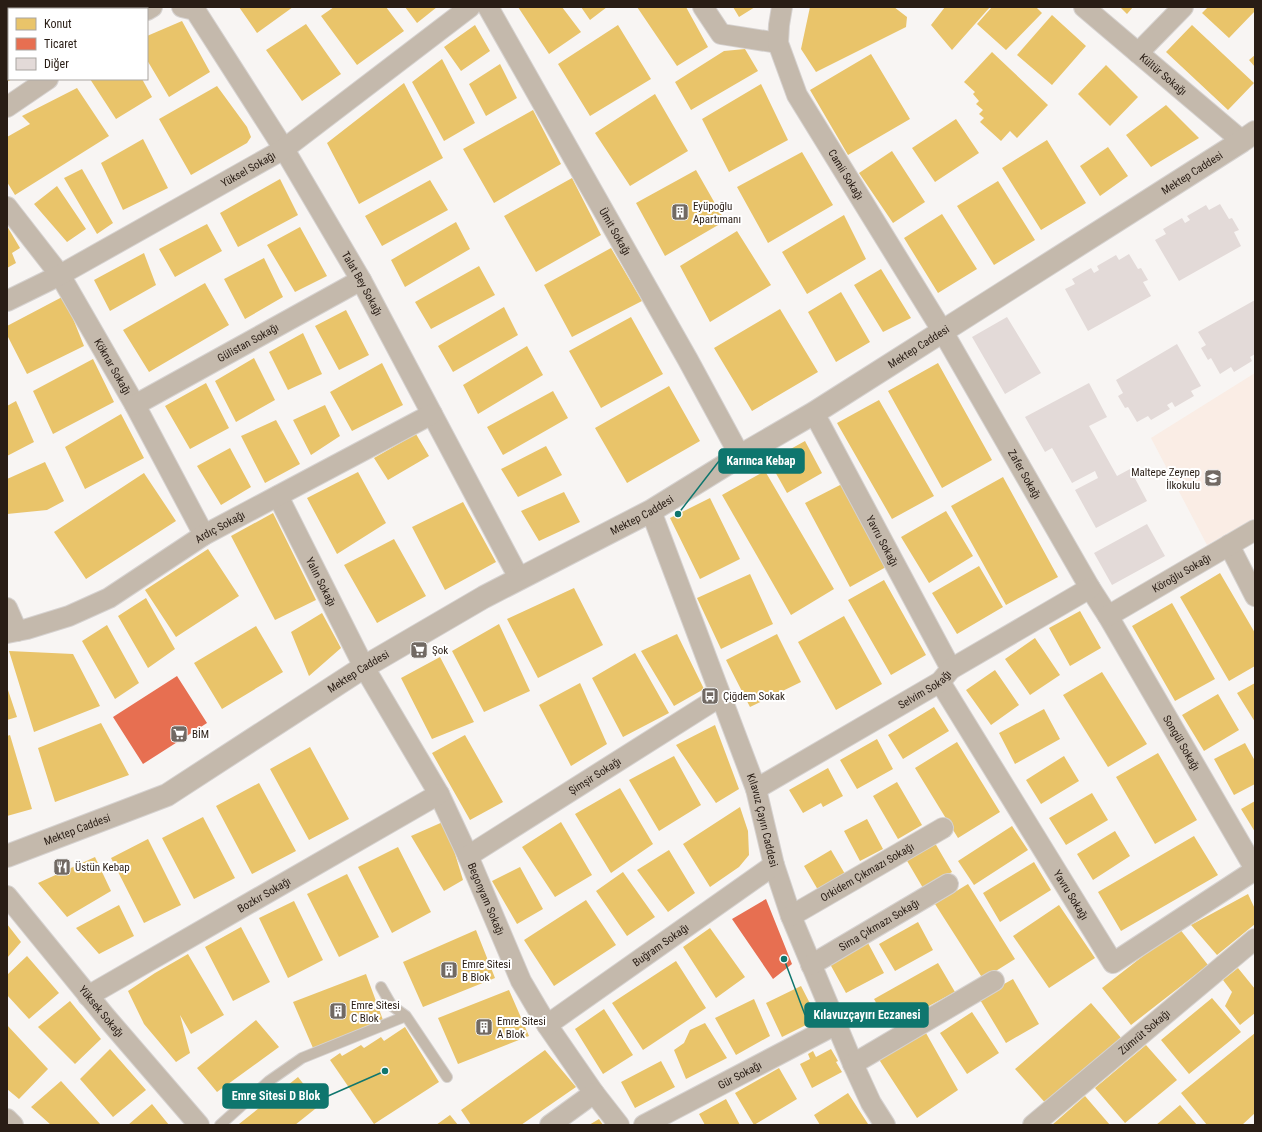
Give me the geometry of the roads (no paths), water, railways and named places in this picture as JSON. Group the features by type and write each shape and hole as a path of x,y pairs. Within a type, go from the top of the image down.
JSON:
{"street":[{"name":"Talat Bey Sokağı","path":"182,7 195,10 284,149 361,280 519,578"},
{"name":"Yüksel Sokağı","path":"7,301 60,275 284,149 470,7"},
{"name":"Ümit Sokağı","path":"488,7 688,360 740,456"},
{"path":"703,7 721,34 778,43"},
{"name":"Camii Sokağı","path":"782,7 778,43 797,95 943,332"},
{"name":"Kültür Sokağı","path":"1084,7 1138,53 1248,136"},
{"path":"1138,53 1183,7"},
{"path":"7,107 47,80"},
{"name":"Mektep Caddesi","path":"7,856 167,796 364,667 484,597 650,511 814,413 1248,136"},
{"name":"Köknar Sokağı","path":"7,207 60,275 136,405 204,535"},
{"name":"Gülistan Sokağı","path":"136,405 361,280"},
{"name":"Zafer Sokağı","path":"943,332 1090,588 1108,616"},
{"name":"Yavru Sokağı","path":"814,413 946,675 1113,963 1255,869"},
{"name":"Ardıç Sokağı","path":"12,632 69,616 109,598 204,535 432,414"},
{"name":"Yalın Sokağı","path":"278,496 364,667"},
{"name":"Kılavuz Çayırı Caddesi","path":"650,511 756,789 774,865 791,916 835,1025 871,1103 885,1125"},
{"name":"Köroğlu Sokağı","path":"1108,616 1255,530"},
{"path":"1229,545 1255,596"},
{"name":"Selvim Sokağı","path":"756,789 1090,588"},
{"path":"7,608 12,632"},
{"name":"Songül Sokağı","path":"1108,616 1255,869"},
{"name":"Begonyam Sokağı","path":"364,667 439,794 468,856 521,981 547,1025 594,1093 619,1125"},
{"name":"Şimşir Sokağı","path":"468,856 721,696"},
{"name":"Bozkır Sokağı","path":"88,996 439,794"},
{"name":"Orkidem Çıkmazı Sokağı","path":"791,916 943,828"},
{"name":"Buğram Sokağı","path":"547,1025 774,865"},
{"name":"Sima Çıkmazı Sokağı","path":"811,965 948,884"},
{"name":"Yüksek Sokağı","path":"7,896 104,1016 199,1125"},
{"name":"Zümrüt Sokağı","path":"1033,1125 1255,938"},
{"path":"853,1064 994,981"},
{"name":"Gür Sokağı","path":"644,1125 835,1025"},
{"path":"550,1125 594,1093"},
{"path":"7,1119 13,1125"}],"lane":[{"path":"381,987 392,1006 406,1016 447,1077"},
{"path":"220,1125 269,1081 302,1058 406,1016"}],"place":[{"name":"Eyüpoğlu Apartımanı","path":"680,212"},
{"name":"Maltepe Zeynep İlkokulu","path":"1213,478"},
{"name":"Karınca Kebap","path":"678,514"},
{"name":"Şok","path":"419,650"},
{"name":"Çiğdem Sokak","path":"710,696"},
{"name":"BİM","path":"179,734"},
{"name":"Üstün Kebap","path":"62,867"},
{"name":"Kılavuzçayırı Eczanesi","path":"784,959"},
{"name":"Emre Sitesi B Blok","path":"449,970"},
{"name":"Emre Sitesi C Blok","path":"338,1011"},
{"name":"Emre Sitesi A Blok","path":"484,1027"},
{"name":"Emre Sitesi D Blok","path":"385,1071"}]}
